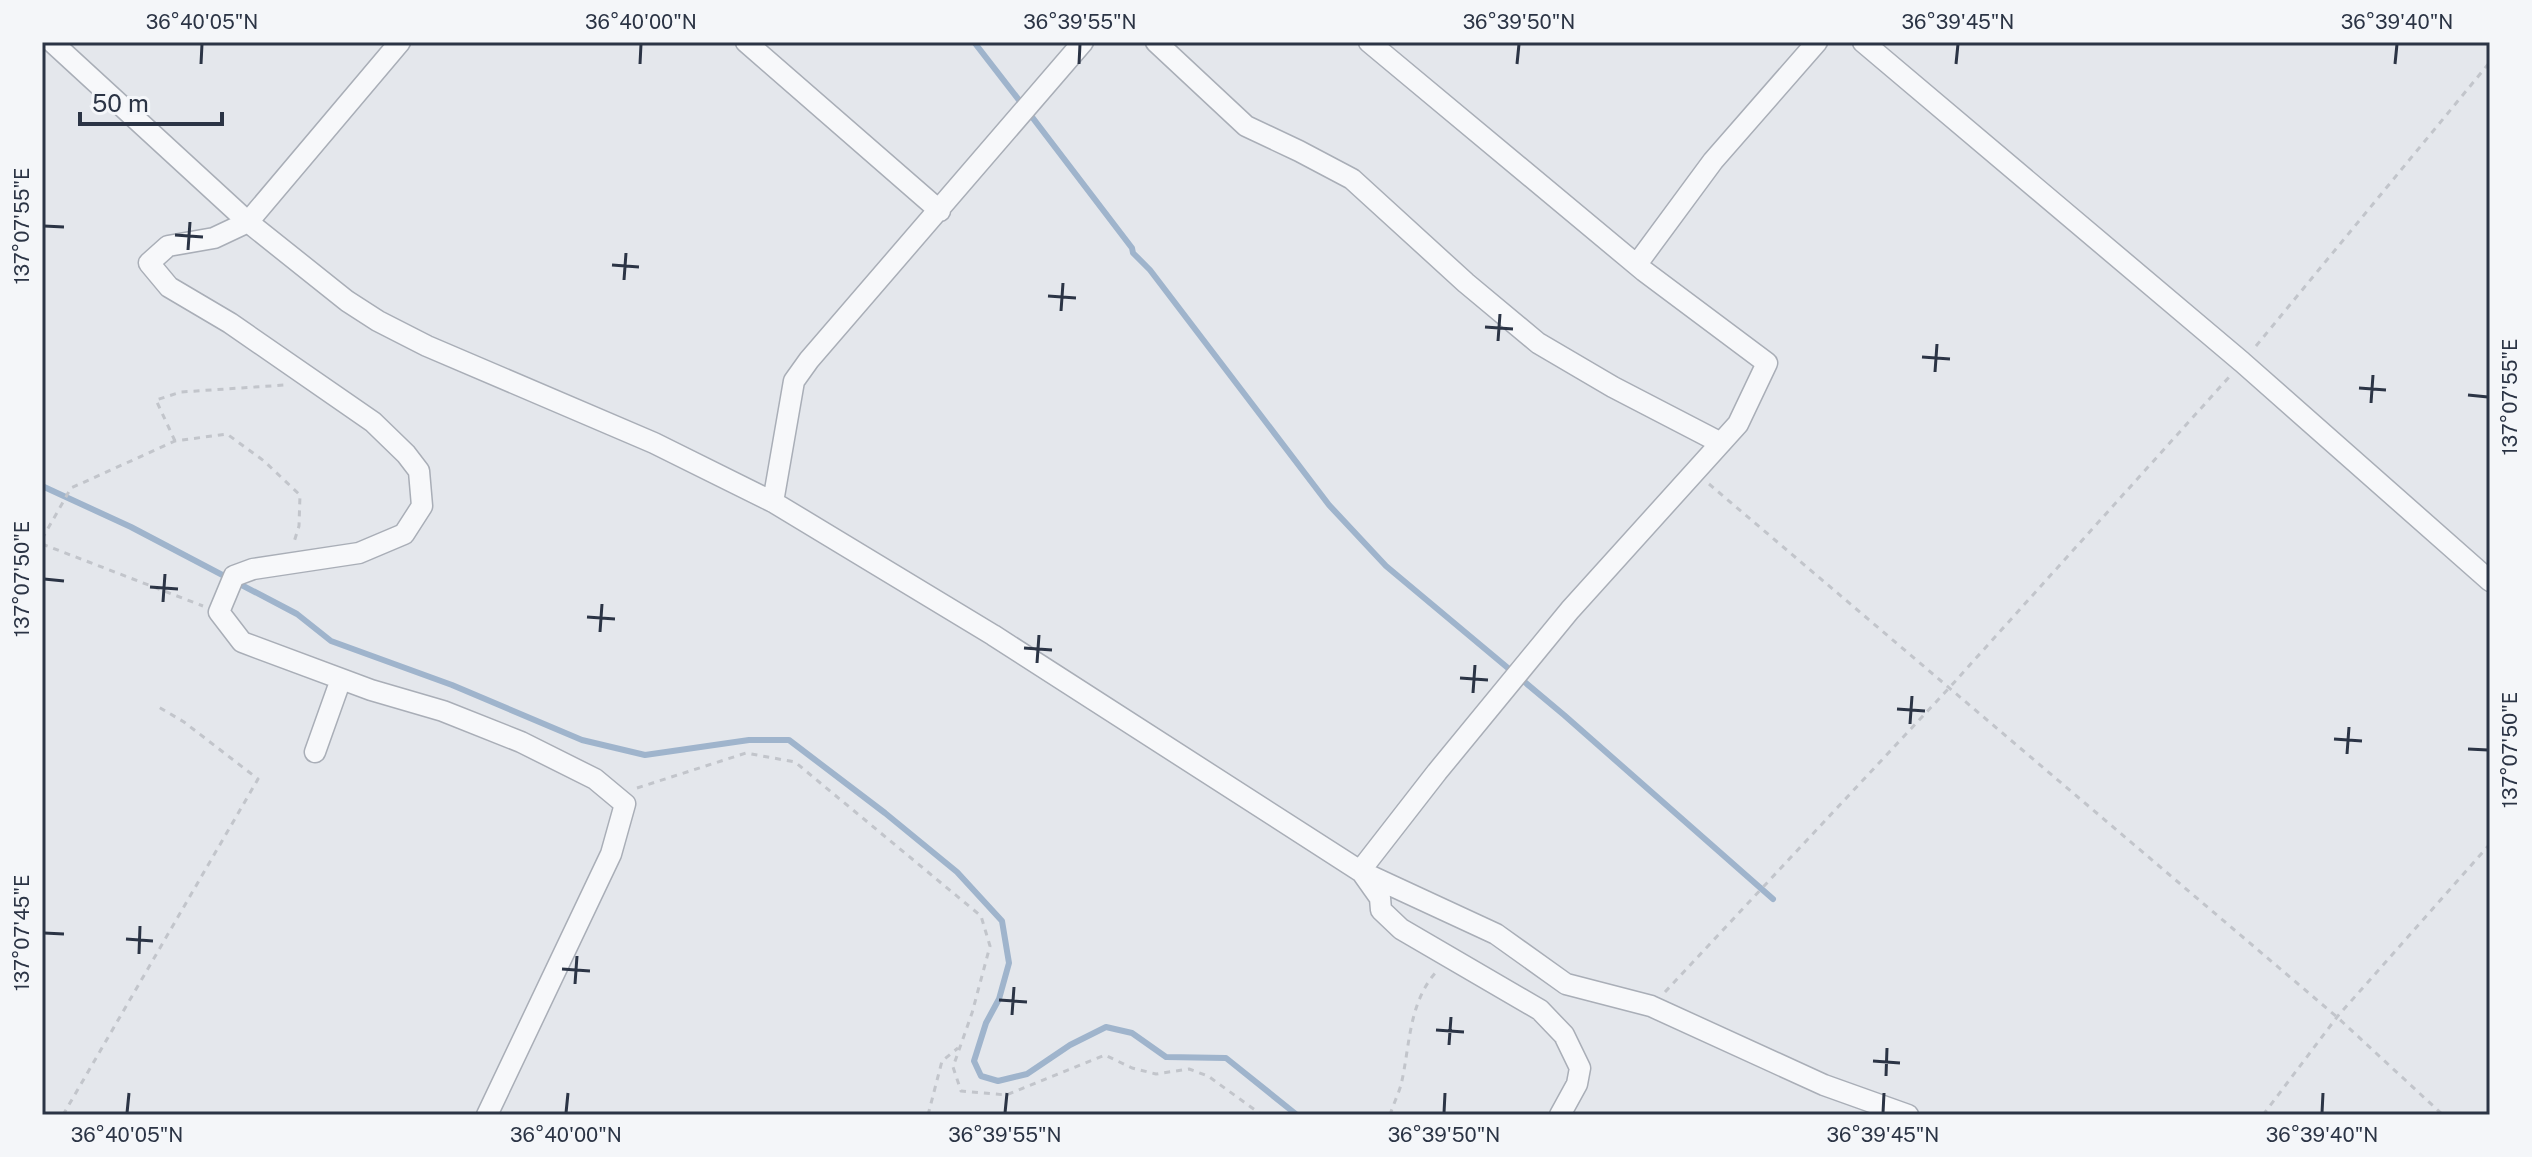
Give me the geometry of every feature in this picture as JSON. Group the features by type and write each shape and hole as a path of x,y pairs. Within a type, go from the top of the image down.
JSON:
{"street":[{"path":"52,42 248,222 347,301 378,321 427,346 654,443 773,502 993,635 1360,871 1496,934 1566,984 1651,1006 1824,1085 1908,1115"},
{"path":"400,42 248,222 214,238 168,246 149,263 169,287 230,323 373,422 419,471 422,506 404,534 359,553 253,569 234,576 219,612 242,642 341,679 443,711 521,742 595,779 625,804 611,854 487,1115"},
{"path":"746,42 940,211"},
{"path":"773,502 794,381 1083,42"},
{"path":"1156,42 1246,126 1352,179 1466,283 1538,343 1613,387 1721,443"},
{"path":"1360,871 1570,610 1738,424 1767,363 1637,264 1369,42"},
{"path":"1637,264 1713,161 1817,42"},
{"path":"1863,42 2242,362 2490,581"},
{"path":"315,752 341,679"},
{"path":"1360,871 1380,898 1381,910 1401,929 1540,1010 1564,1035 1580,1068 1577,1084 1560,1115"}],"path":[{"path":"1651,1006 1950,687 2242,362 2490,62"},
{"path":"175,441 156,400 181,392 315,382"},
{"path":"219,612 42,541 71,488 175,441 227,434 264,461 300,495 299,526 287,564"},
{"path":"1695,472 2337,1017 2443,1115"},
{"path":"63,1115 258,779 184,722 157,706"},
{"path":"625,804 638,786 746,753 795,762 981,916 990,946 953,1067 961,1091 1006,1095 1105,1055 1132,1068 1156,1074 1189,1069 1208,1076 1262,1115"},
{"path":"2263,1115 2337,1017 2490,844"},
{"path":"1390,1115 1401,1086 1409,1028 1427,982 1449,957"},
{"path":"928,1115 942,1061 961,1045"}],"waterway":[{"path":"974,42 1022,104"},
{"path":"1029,113 1133,253 1150,270 1329,505 1386,566 1564,715 1773,899"},
{"path":"42,486 131,527 297,614 331,641 452,685 582,740 645,755 749,740 789,740 957,872 1002,921 1009,963 999,999 986,1023 974,1061 981,1076 998,1081 1027,1074 1070,1045 1106,1027 1132,1033 1166,1057 1226,1058 1297,1115"}]}
